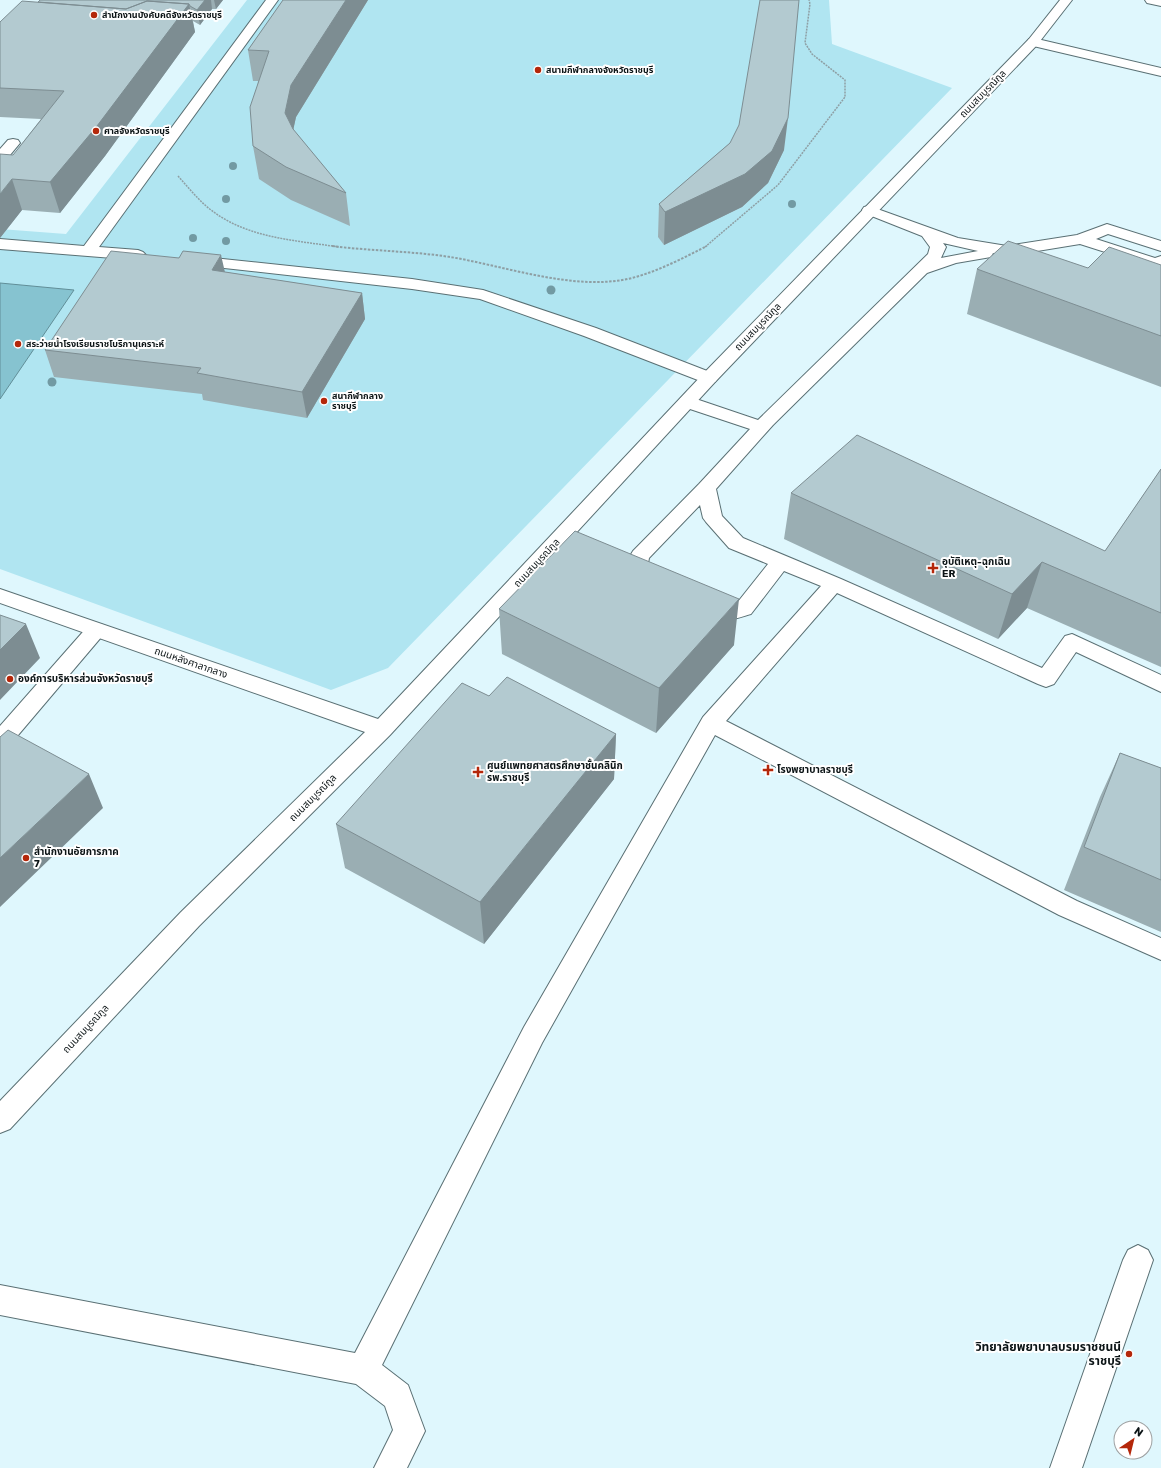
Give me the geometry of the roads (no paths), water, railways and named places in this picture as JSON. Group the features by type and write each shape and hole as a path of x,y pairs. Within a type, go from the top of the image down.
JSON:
{"street":[{"path":"89,250 272,0"},
{"name":"ถนนสมบูรณ์กูล","path":"0,1120 190,919 382,729 709,378 1033,42 1066,0"},
{"path":"1150,0 1161,2"},
{"path":"1033,42 1161,72"},
{"path":"0,158 13,143"},
{"path":"870,210 927,233 955,242 1007,251 1036,262"},
{"path":"922,269 954,259 1081,239 1107,229 1161,246"},
{"path":"664,592 649,586 637,570 640,556 768,421 936,256 938,247 927,233"},
{"path":"1081,239 1158,264 1161,261"},
{"path":"0,244 89,250 152,257"},
{"path":"175,259 412,284 483,295 590,332 709,378"},
{"path":"687,402 763,427"},
{"path":"706,488 714,518 736,543 834,584 1046,679 1072,641 1161,684"},
{"path":"692,605 714,615 744,608 780,562"},
{"path":"362,1370 533,1034 711,723 834,584"},
{"name":"ถนนหลังศาลากลาง","path":"0,596 382,729"},
{"path":"0,741 96,630"},
{"path":"711,723 1068,908 1161,950"},
{"path":"1066,1468 1138,1260"},
{"path":"0,1300 362,1370 397,1396 409,1431 390,1468"}],"place":[{"name":"สำนักงานบังคับคดีจังหวัดราชบุรี","path":"94,15"},
{"name":"สนามกีฬากลางจังหวัดราชบุรี","path":"538,70"},
{"name":"ศาลจังหวัดราชบุรี","path":"96,131"},
{"name":"สระว่ายน้ำโรงเรียนราชโบริกานุเคราะห์","path":"18,344"},
{"name":"สนากีฬากลาง ราชบุรี","path":"324,401"},
{"name":"อุบัติเหตุ-ฉุกเฉิน ER","path":"933,568"},
{"name":"องค์การบริหารส่วนจังหวัดราชบุรี","path":"10,679"},
{"name":"โรงพยาบาลราชบุรี","path":"768,770"},
{"name":"ศูนย์แพทยศาสตรศึกษาชั้นคลินิก รพ.ราชบุรี","path":"478,772"},
{"name":"สำนักงานอัยการภาค 7","path":"26,858"},
{"name":"วิทยาลัยพยาบาลบรมราชชนนี ราชบุรี","path":"1129,1354"}]}
